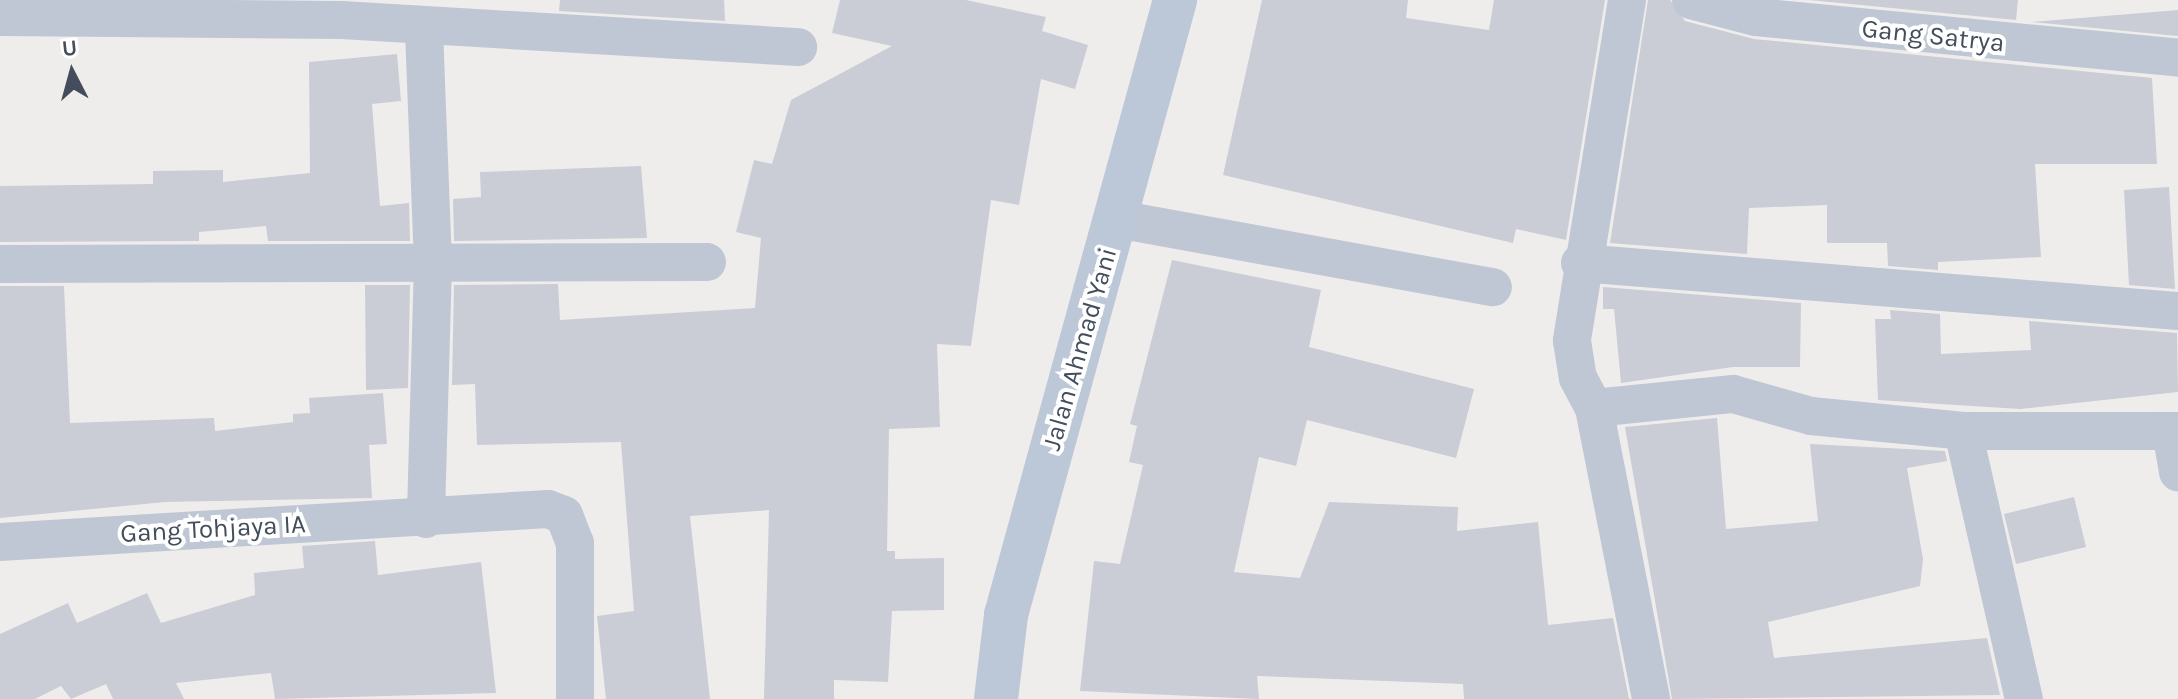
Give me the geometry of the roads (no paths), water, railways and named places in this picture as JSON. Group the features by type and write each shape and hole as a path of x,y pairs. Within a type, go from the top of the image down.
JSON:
{"main road":[{"name":"Jalan Ahmad Yani","path":"996,699 1006,615 1175,0"}],"street":[{"path":"1627,0 1580,263 1574,361 1594,408 1651,699"},
{"name":"Gang Satrya","path":"1691,0 1756,17 2178,58"},
{"path":"21,11 342,20 424,30 798,47"},
{"path":"424,30 433,263 426,519"},
{"path":"1117,219 1493,287"},
{"path":"0,264 707,262"},
{"path":"1580,263 2178,311"},
{"path":"1594,408 1733,394 1811,416 1963,431 2175,431 2178,472"},
{"path":"1963,431 2024,699"},
{"name":"Gang Tohjaya IA","path":"0,542 426,519 532,505 564,515 575,543 575,699"}]}
